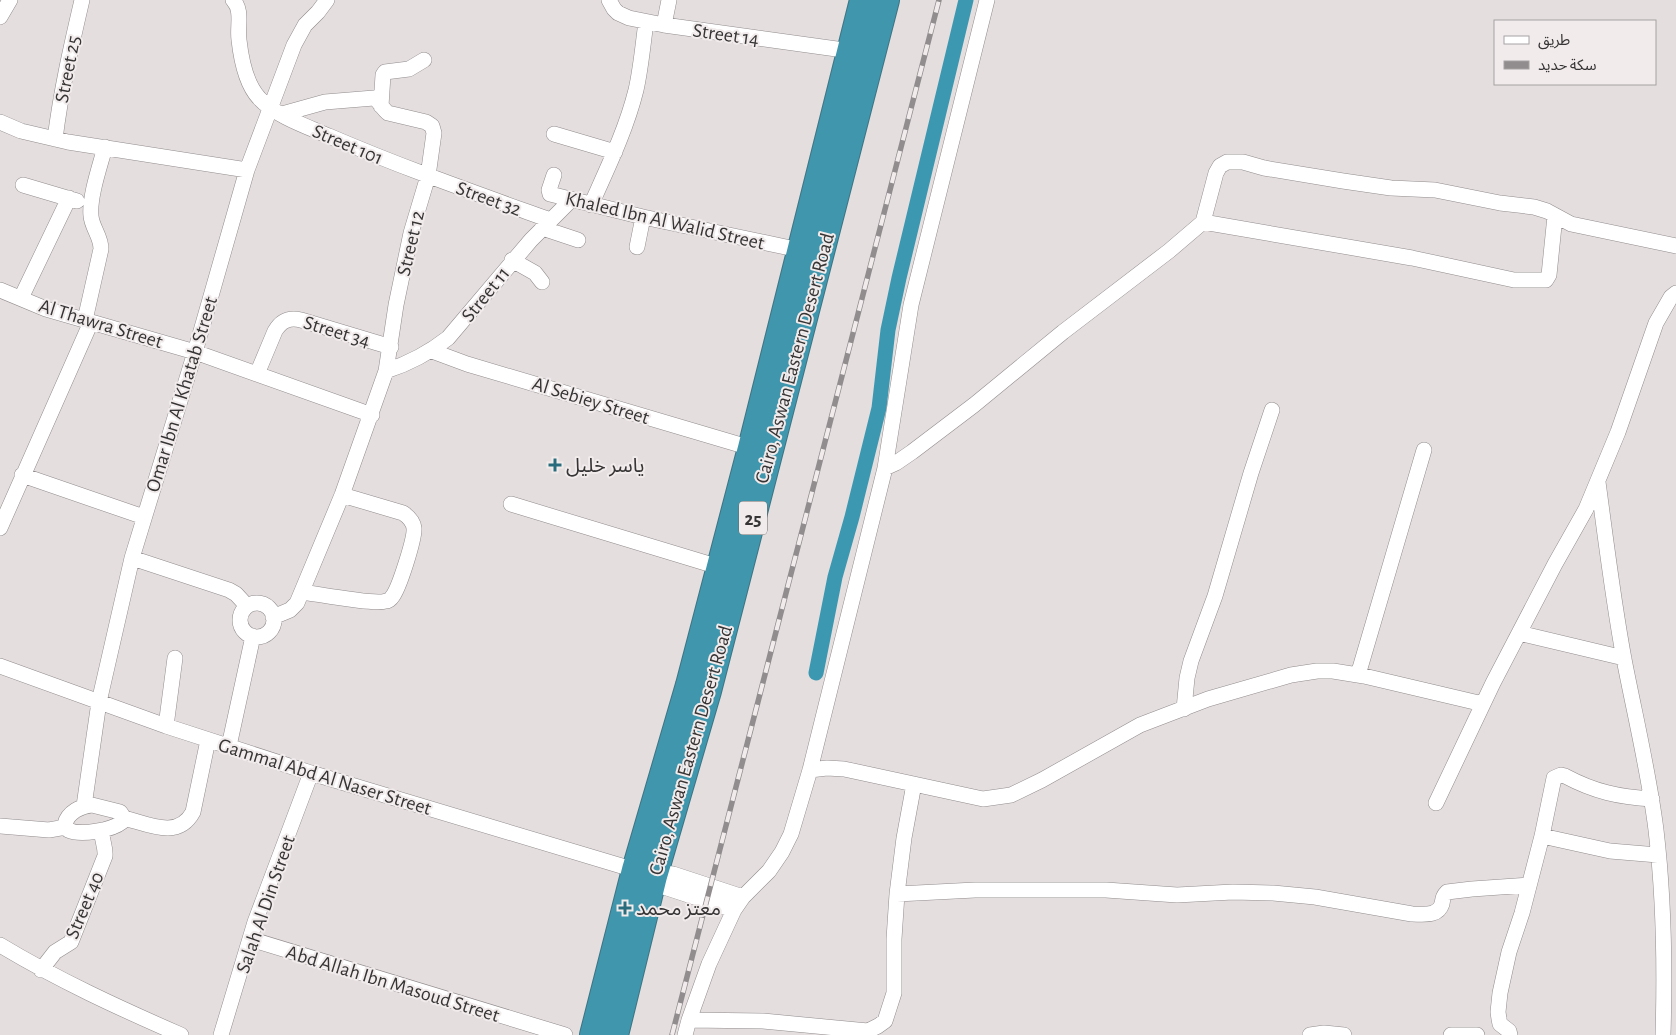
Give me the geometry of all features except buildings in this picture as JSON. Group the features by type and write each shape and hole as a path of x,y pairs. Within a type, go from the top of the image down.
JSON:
{"highway":[{"name":"Cairo, Aswan Eastern Desert Road","path":"615,1035 645,873 689,685 752,448 863,0"},
{"name":"Cairo, Aswan Eastern Desert Road","path":"594,1035 645,873 708,691 886,0"}],"street":[{"path":"0,17 10,0"},
{"name":"Street 25","path":"55,139 69,52 82,0"},
{"path":"233,0 238,7 239,40 248,79 259,98 276,111 354,99 374,98 377,99 381,106"},
{"name":"Omar Ibn Al Khatab Street","path":"84,806 99,702 132,558 195,352 247,170 276,111 300,32 325,5 326,0"},
{"name":"Street 14","path":"609,0 614,9 623,17 646,22 851,51"},
{"path":"664,25 669,0"},
{"path":"685,1035 709,964 734,910 769,871 791,834 810,770 885,468 911,305 987,0"},
{"path":"591,205 615,152 636,88 646,22"},
{"path":"381,106 383,75 385,72 409,69 424,60"},
{"name":"Street 12","path":"273,617 282,615 297,604 342,495 372,415 386,371 396,305 411,233 428,176 434,133 432,126 426,122 388,113 381,106"},
{"name":"Street 101","path":"276,111 359,149 428,176"},
{"path":"0,122 22,131 55,139 247,170"},
{"path":"554,134 615,152"},
{"path":"0,528 88,321 101,249 101,242 91,219 91,204 105,147"},
{"path":"885,468 912,452 974,405 1203,222 1216,174 1222,164 1230,161 1343,181 1391,188 1435,190 1500,203 1534,207 1547,211 1579,227 1676,246"},
{"name":"Khaled Ibn Al Walid Street","path":"554,175 548,192 550,194 643,217 800,250"},
{"name":"Street 32","path":"428,176 546,224 578,240"},
{"path":"23,185 91,204"},
{"path":"22,298 69,198"},
{"name":"Street 11","path":"386,371 418,359 448,338 512,260 571,200"},
{"path":"1203,222 1412,258 1514,280 1540,281 1546,280 1549,275 1555,216"},
{"path":"637,247 643,217"},
{"path":"512,260 535,273 542,282"},
{"name":"Al Thawra Street","path":"0,290 46,308 195,352 372,415"},
{"path":"1436,803 1519,633 1586,509 1618,432 1656,322 1671,297 1676,293"},
{"name":"Street 34","path":"257,374 275,331 278,326 288,319 301,320 391,347"},
{"name":"Al Sebiey Street","path":"432,351 467,364 752,448"},
{"path":"1184,709 1187,678 1191,661 1215,596 1250,473 1272,410"},
{"path":"1358,675 1424,450"},
{"path":"22,475 144,517"},
{"path":"1598,481 1624,658 1652,799 1662,898 1663,1035"},
{"path":"302,592 384,602 392,597 399,584 413,538 413,522 403,513 342,495"},
{"path":"511,504 720,567"},
{"path":"132,558 229,590 236,594 247,606"},
{"path":"263,604 273,617 273,622 268,632 258,637 244,631 241,626 240,615 247,606 263,604"},
{"path":"1519,633 1624,658"},
{"path":"229,746 253,636"},
{"path":"166,726 175,658"},
{"name":"Gammal Abd Al Naser Street","path":"0,666 166,726 311,773 645,873 673,874 744,897"},
{"path":"810,770 844,769 983,799 1011,795 1042,780 1140,725 1208,700 1301,672 1333,671 1358,675 1483,704"},
{"path":"66,828 68,816 84,806 92,805 120,812 124,818 167,829 183,825 189,820 193,812 208,740"},
{"name":"Salah Al Din Street","path":"221,1035 250,940 311,773"},
{"path":"1510,1035 1509,1031 1500,1024 1498,1012 1503,970 1522,913 1542,836 1554,778 1565,776 1576,782 1619,796 1652,799"},
{"path":"689,1020 763,1021 868,1033 885,1021 894,993 894,939 897,894 904,838 914,784"},
{"path":"0,826 49,830 66,828 72,832 102,830 120,824 124,818"},
{"name":"Street 40","path":"41,970 55,952 71,942 105,856 101,839 102,830"},
{"path":"1542,836 1610,851 1658,856"},
{"name":"Gammal Abd Al Naser Street","path":"645,873 664,887 734,910"},
{"path":"897,894 975,890 1106,890 1177,895 1233,892 1273,893 1315,897 1419,914 1438,911 1447,892 1472,888 1529,885"},
{"name":"Abd Allah Ibn Masoud Street","path":"250,940 565,1035"},
{"path":"0,945 41,970 112,1005 181,1035"},
{"path":"1310,1035 1324,1033 1344,1035"},
{"path":"1451,1035 1477,1035"}],"waterway":[{"path":"816,673 835,577 879,408 888,330 899,278 966,0"}],"railway":[{"path":"672,1035 939,0"}],"place":[{"name":"ياسر خليل","path":"555,465"},
{"name":"معتز محمد","path":"625,908"}]}
